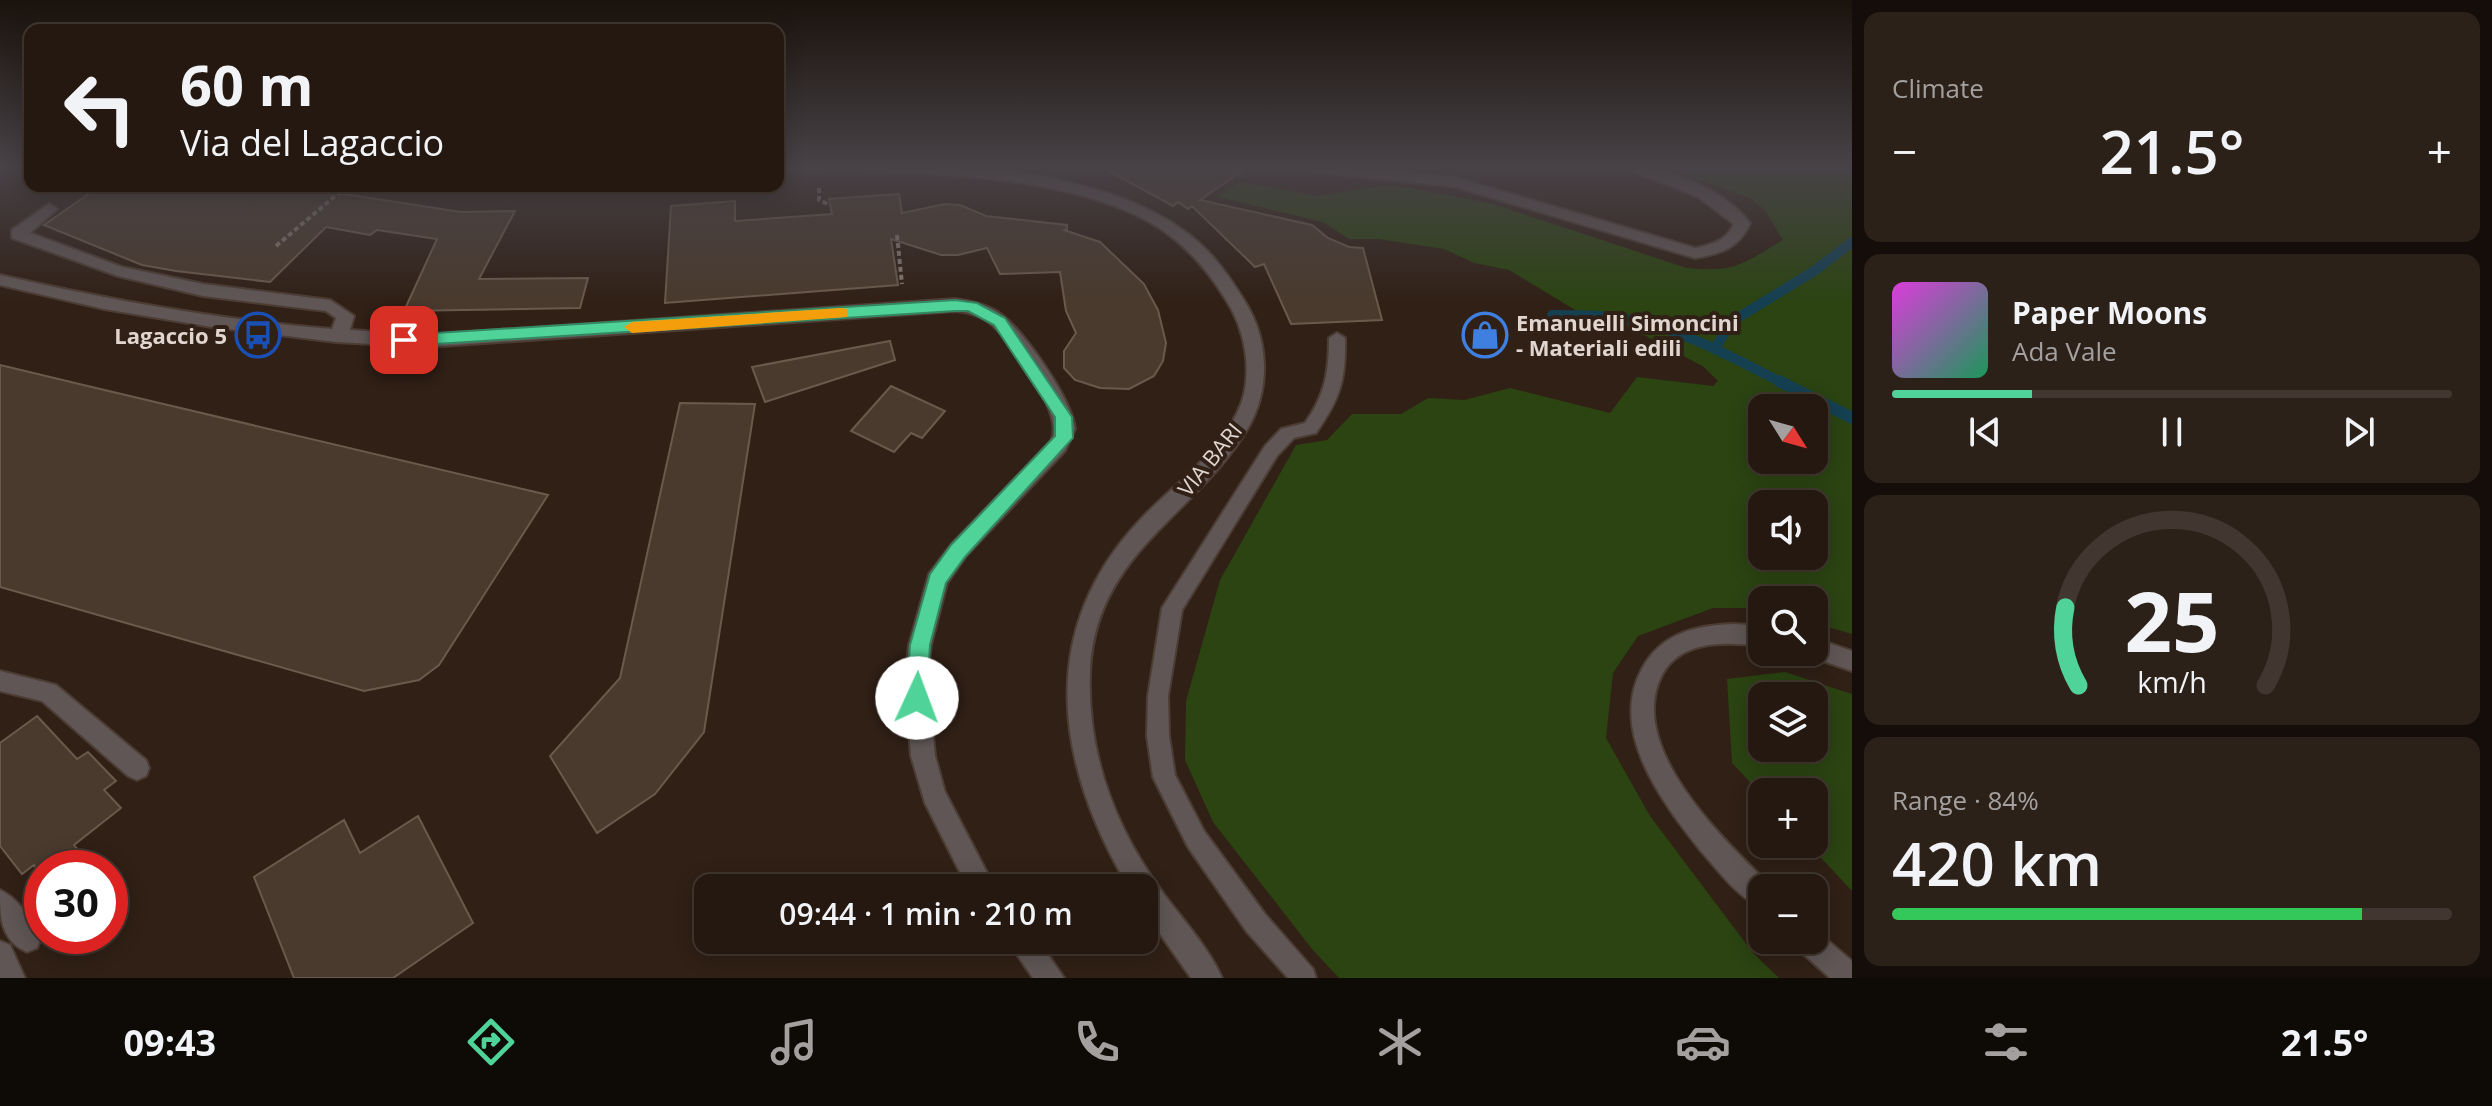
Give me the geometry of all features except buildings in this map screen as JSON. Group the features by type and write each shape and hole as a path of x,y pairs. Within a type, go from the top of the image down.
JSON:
{"street":[{"path":"47,211 20,229 18,234 118,271 203,290 330,306 345,316 345,325 336,336"},
{"name":"VIA BARI","path":"1133,211 1174,232 1207,260 1233,293 1252,334 1255,386 1237,428 1194,481 1139,536 1118,563 1099,595 1083,644 1078,707 1086,769 1095,802 1136,874"},
{"path":"1551,211 1695,253 1727,244 1738,235 1742,223 1731,211"},
{"path":"0,280 90,302 336,336 427,341 971,306 999,321 1057,407 1065,428 1064,438 1058,446 958,551 937,580 920,645 916,678 923,756 934,795 975,874"},
{"path":"1748,636 1704,636 1669,648 1651,669 1642,699 1645,731 1660,772 1686,814 1748,882"},
{"path":"1828,653 1852,661"},
{"path":"0,681 48,692 137,768"},
{"path":"0,903 24,934"},
{"name":"VIA BARI","path":"1158,908 1208,978"},
{"path":"1032,954 1050,978"},
{"path":"1824,954 1850,978"},
{"path":"0,955 11,978"}],"lane":[{"path":"1304,978 1256,923 1196,839 1170,790 1164,777 1158,736 1158,696 1172,608 1276,444 1293,428 1310,429 1326,407 1335,390 1337,338"}],"path":[{"path":"276,246 318,211"},
{"path":"897,235 905,309"}],"green space":[{"path":"1275,211 1513,211 1687,268 1728,268 1783,240 1765,211 1852,211 1852,634 1828,627 1828,586 1748,586 1748,608 1713,608 1638,636 1613,673 1606,738 1650,816 1748,946 1748,954 1754,954 1779,978 1339,978 1312,949 1213,822 1185,760 1186,701 1220,580 1296,445 1327,440 1352,414 1401,414 1428,398 1464,400 1510,388 1610,413 1637,377 1713,386 1718,381 1704,367 1646,336 1585,316 1509,270 1474,263 1444,249 1379,239 1349,239 1323,222"},
{"path":"1785,672 1815,682 1748,682 1748,762 1828,762 1828,686 1852,694 1852,891 1821,858 1828,858 1828,778 1748,780 1732,763 1727,679"}],"waterway":[{"path":"1714,348 1734,320 1814,271 1852,242"},
{"path":"1552,315 1634,320 1681,334 1714,348"},
{"path":"1714,348 1783,383"},
{"path":"1779,381 1852,418"}],"slow traffic":[{"path":"632,327 841,313"}],"place":[{"name":"Lagaccio 5","path":"258,335"},
{"name":"Emanuelli Simoncini - Materiali edili","path":"1485,335"}],"route":[{"path":"404,340 427,341 955,305 971,306 999,321 1063,417 1064,438 958,551 937,580 920,645 917,698"}]}
